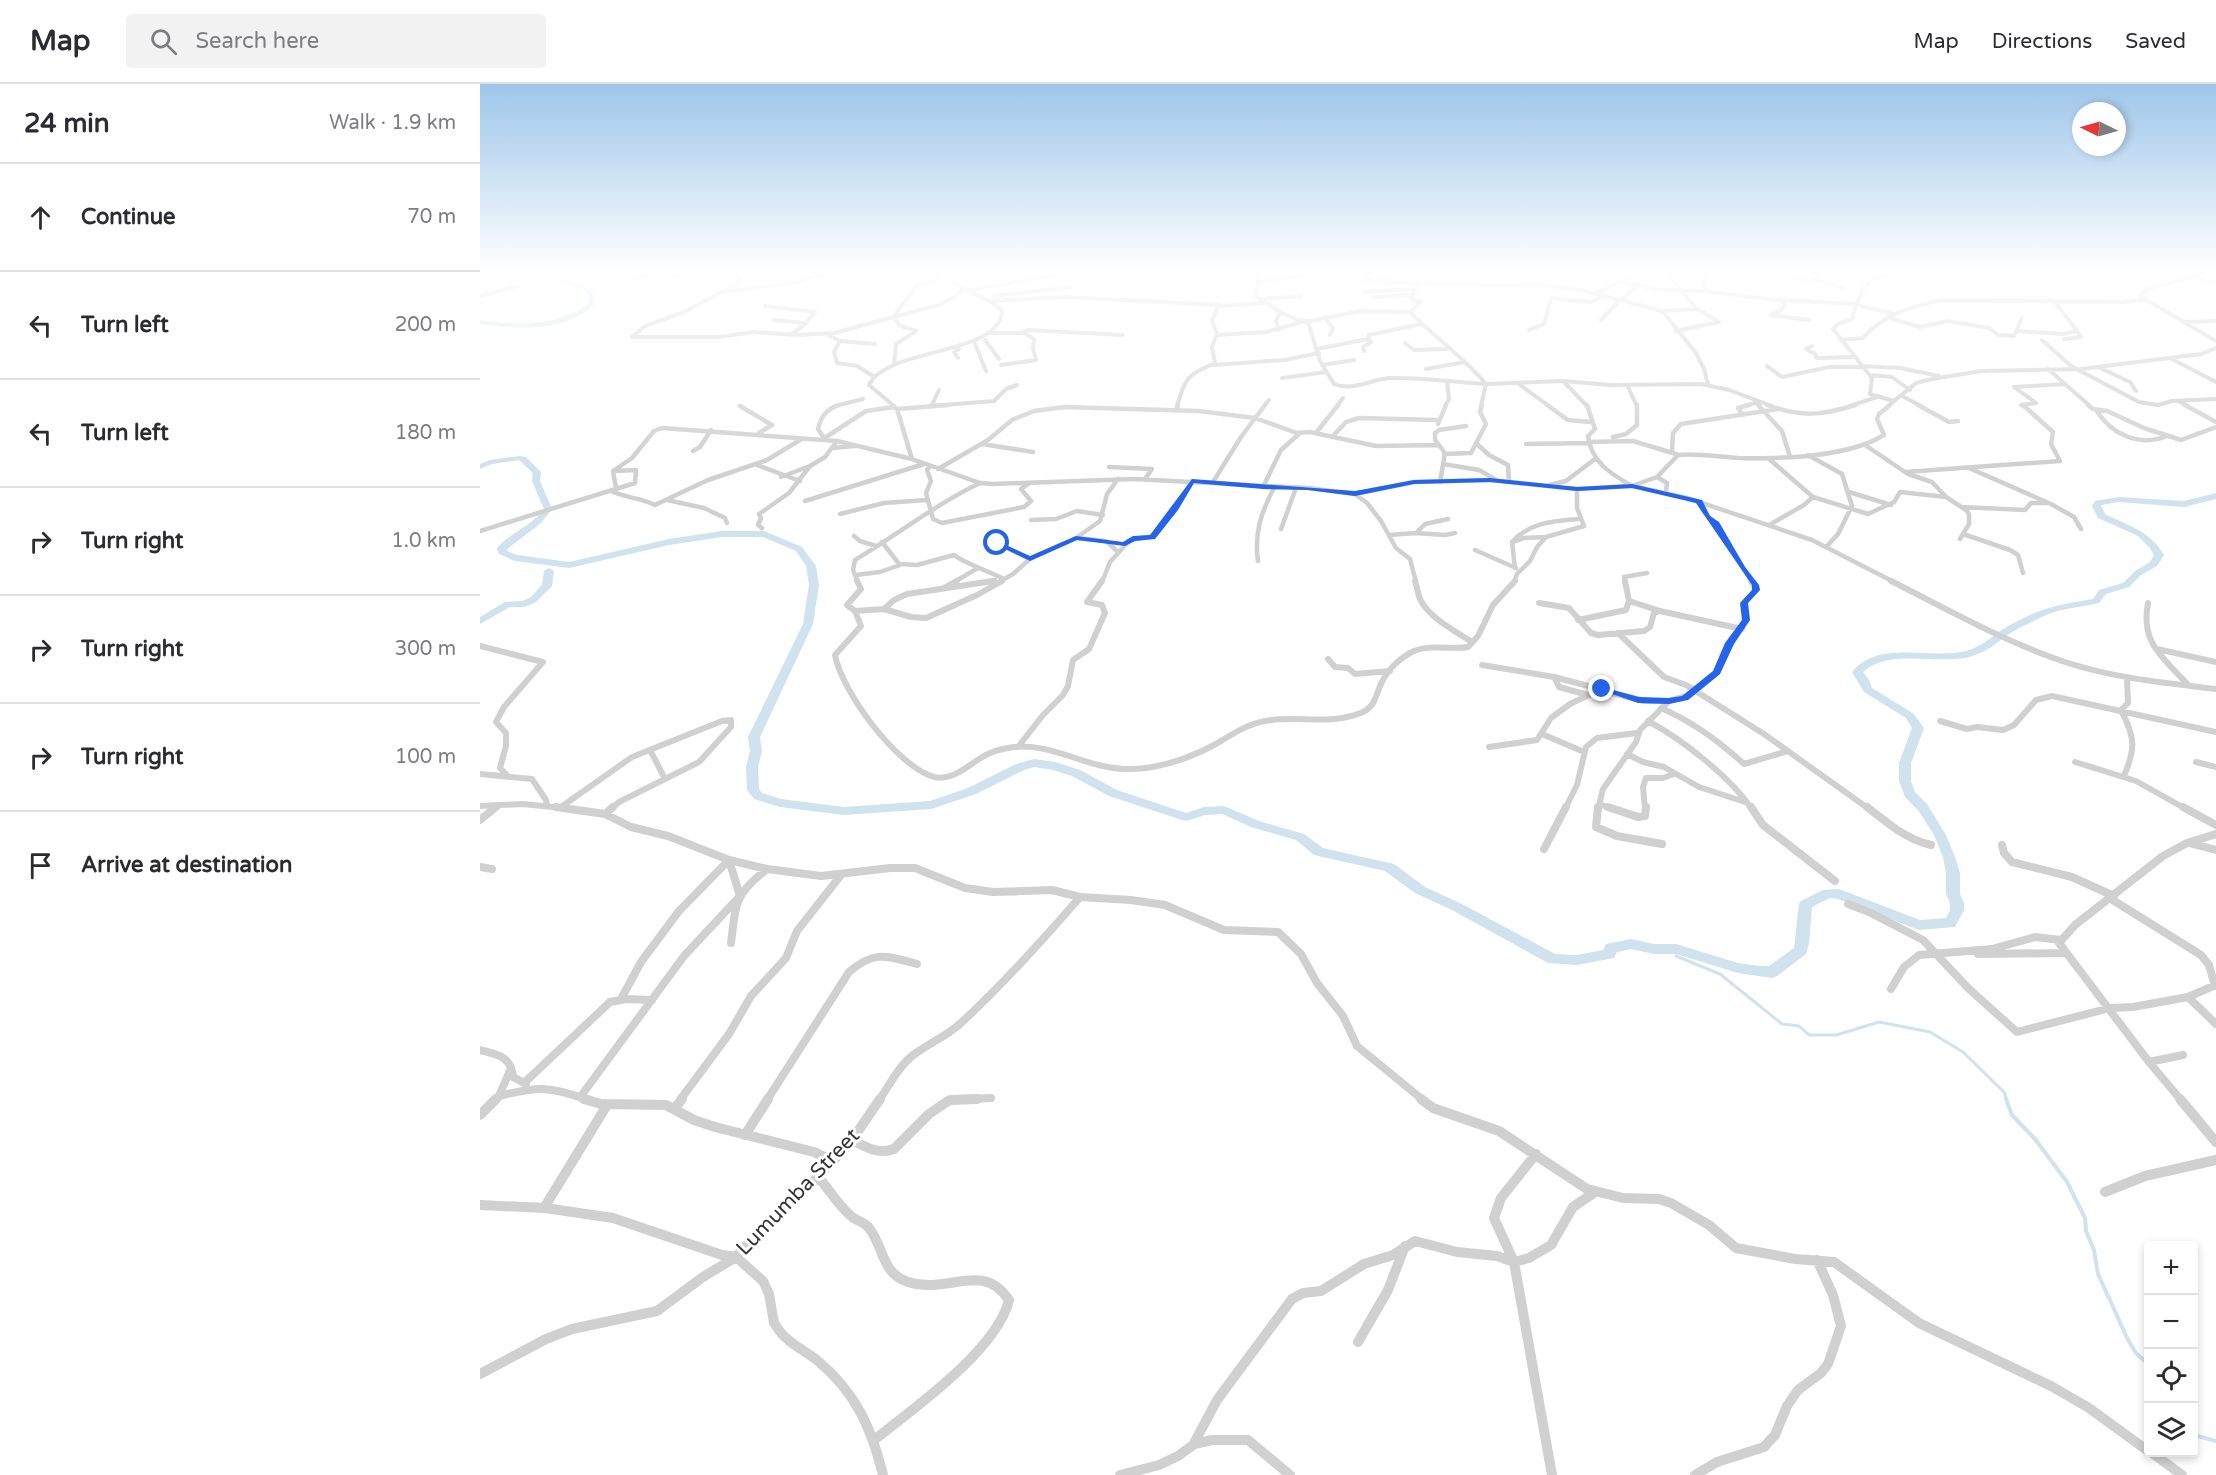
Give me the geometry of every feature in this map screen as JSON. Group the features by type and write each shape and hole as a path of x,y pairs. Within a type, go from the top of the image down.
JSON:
{"street":[{"path":"636,334 632,337 719,337 740,334"},
{"path":"777,334 831,334 830,336 840,341 875,344"},
{"path":"894,365 896,344 912,334"},
{"path":"958,358 955,350 975,344 988,334"},
{"path":"912,459 896,408 870,389 869,382 873,376 894,365 986,337 1008,334"},
{"path":"1001,366 1036,360 1033,348 1034,339 1029,334"},
{"path":"1103,334 1123,335"},
{"path":"1213,365 1215,363 1212,347 1217,335 1238,334"},
{"path":"1234,339 1238,334"},
{"path":"1312,334 1322,365 1334,384 1340,386 1388,378 1520,385 1563,381 1627,385 1668,383 1708,385 1778,409 1815,415 1878,398"},
{"path":"1364,351 1364,346 1371,342 1368,339 1369,334"},
{"path":"1431,334 1474,369 1485,384 1479,412 1486,424 1476,443 1469,454 1444,454"},
{"path":"1679,334 1696,353 1708,385"},
{"path":"1837,334 1870,375 1872,379 1869,393 1878,398 1894,401"},
{"path":"1841,340 1863,338 1866,334"},
{"path":"1997,334 2015,336 2015,334"},
{"path":"2064,339 2081,337 2078,334"},
{"path":"986,337 999,359"},
{"path":"1176,411 1185,380 1192,373 1213,365 1284,360 1368,339"},
{"path":"2042,340 2076,369 2139,402 2158,405 2178,401 2216,399"},
{"path":"840,341 834,352 835,361 857,366 873,376"},
{"path":"1405,343 1414,350 1447,349"},
{"path":"975,344 986,370"},
{"path":"1812,346 1806,350 1815,354 1817,358 1855,357"},
{"path":"1605,439 1647,443 1678,455 1768,458 1808,455 1864,445 1883,436 1877,417 1918,382 1970,372 2098,367 2213,352 2216,348"},
{"path":"2170,358 2216,382"},
{"path":"1322,365 1354,360"},
{"path":"1426,369 1465,362"},
{"path":"1767,366 1780,377 1829,367 1900,368 1944,377"},
{"path":"2098,367 2130,382 2136,391"},
{"path":"2048,369 2109,424 2132,439 2148,440 2167,436"},
{"path":"1282,378 1327,372"},
{"path":"1870,375 1892,377 1910,390"},
{"path":"1563,381 1587,405 1595,429 1588,436 1588,442 1595,459 1605,470 1632,486"},
{"path":"1439,430 1438,420 1449,399 1447,382"},
{"path":"1905,472 2061,460 2051,444 2053,432 2021,405 2036,403 2014,387 2065,384"},
{"path":"824,439 866,411 994,400 1005,389 1017,385"},
{"path":"1520,385 1568,420 1591,422"},
{"path":"1526,444 1588,442 1626,434 1637,425 1637,405 1627,385"},
{"path":"932,405 939,390"},
{"path":"1902,396 1948,422 1958,421"},
{"path":"1316,433 1343,398"},
{"path":"824,439 818,429 818,424 830,408 841,403 863,399"},
{"path":"1213,482 1269,400"},
{"path":"2178,401 2216,422"},
{"path":"1759,402 1782,431 1790,456"},
{"path":"1743,415 1738,408 1759,402"},
{"path":"740,406 772,425 759,434"},
{"path":"938,469 982,444 1006,423 1034,411 1071,407 1176,411 1255,418 1300,433 1316,433 1382,447 1439,445"},
{"path":"1672,452 1673,433 1677,426 1778,409"},
{"path":"2096,410 2107,411 2124,421 2182,440 2216,427"},
{"path":"1332,437 1346,422 1359,418 1438,420"},
{"path":"1440,482 1444,454 1435,435 1439,430 1466,426"},
{"path":"613,471 632,458 658,429 672,428 837,441 912,459 980,483 1145,479 1213,482 1355,494 1407,483 1440,482 1498,481 1577,489 1632,486 1666,492 1771,524 1827,546 1980,626 2078,667 2127,678 2216,689"},
{"path":"613,490 629,499 644,500 655,505 708,480 777,456 818,429"},
{"path":"693,451 700,447 711,430"},
{"path":"1263,487 1281,450 1300,433"},
{"path":"781,477 825,457 837,441"},
{"path":"1476,443 1489,455 1508,465 1509,482"},
{"path":"982,444 1033,452"},
{"path":"832,448 858,445"},
{"path":"1864,445 1905,472 1932,482 1946,497 1969,514 1969,524 1962,537 2010,550 2018,555 2023,573"},
{"path":"1456,455 1460,465"},
{"path":"1632,486 1657,477 1678,455"},
{"path":"1808,455 1842,474 1849,492 1852,510 1838,534 1827,546"},
{"path":"1768,458 1813,496 1852,510 1870,513 1891,505 1902,491 1946,497"},
{"path":"1541,486 1566,481 1595,459"},
{"path":"1443,464 1460,465 1491,475 1498,481"},
{"path":"754,465 765,467 781,477 800,481"},
{"path":"762,528 758,526 761,518 759,514 785,496 800,481 810,465"},
{"path":"927,465 931,478 926,490 927,500 933,519 946,523 997,511 1023,508 1031,501 1021,489 1029,483"},
{"path":"804,501 927,465"},
{"path":"1964,466 2051,504 2076,518 2081,529"},
{"path":"1110,467 1152,469 1145,479"},
{"path":"480,531 635,483 636,470 613,471"},
{"path":"613,471 617,484 613,490"},
{"path":"1657,477 1667,483 1666,492"},
{"path":"855,611 884,609 911,617 931,617 977,595 1030,559 1076,538 1100,521 1107,494 1118,479"},
{"path":"1018,747 1063,695 1068,686 1073,660 1090,646 1105,613 1102,606 1087,602 1100,586 1110,562 1133,538 1154,536 1176,508 1192,481"},
{"path":"980,483 957,493 853,563 861,589 847,605 855,611 862,623 860,629 837,650 834,661 873,725 912,765 930,776 949,777 989,754 1018,747 1044,750 1082,762 1122,769 1159,767 1179,761 1242,728 1263,721 1361,713 1376,701 1380,686 1390,671 1413,652 1420,649 1462,648 1472,642 1484,628 1493,605 1514,582 1518,568 1512,542"},
{"path":"1258,561 1255,534 1262,510 1274,488"},
{"path":"1281,529 1296,488"},
{"path":"1512,542 1524,538 1546,537 1584,526 1580,519 1576,498 1577,489"},
{"path":"1849,492 1891,505"},
{"path":"1355,494 1367,503 1398,550 1410,560 1420,599 1425,607 1447,626 1472,642"},
{"path":"1771,524 1804,505 1813,496"},
{"path":"667,500 704,507 725,518 727,523"},
{"path":"840,514 884,503 927,500"},
{"path":"1482,665 1554,677 1638,700 1669,701 1684,698 1695,690 1717,672 1730,643 1742,629 1746,620 1744,603 1756,590 1715,522 1707,517 1699,502"},
{"path":"1961,507 1998,507 2021,511 2033,502 2051,504"},
{"path":"1031,520 1056,519 1077,511 1103,515"},
{"path":"1416,533 1425,524 1448,519"},
{"path":"1512,542 1520,534 1540,524 1580,519"},
{"path":"1389,535 1455,533"},
{"path":"854,536 860,541 879,544 900,564"},
{"path":"1518,568 1546,537"},
{"path":"1076,538 1101,539 1113,544 1125,544"},
{"path":"997,543 1030,559"},
{"path":"1113,544 1118,552"},
{"path":"1475,550 1518,568"},
{"path":"856,575 880,572 900,564 917,565 954,555 961,561 970,562 1002,578"},
{"path":"943,589 978,568"},
{"path":"1578,620 1626,610 1629,601 1624,577 1647,573"},
{"path":"884,609 896,598 943,589 978,586 1002,578"},
{"path":"1629,601 1660,611 1742,629"},
{"path":"1539,603 1569,608 1578,620 1594,634 1648,629 1654,613 1660,611"},
{"path":"2148,603 2145,624 2155,648 2189,686"},
{"path":"1618,633 1659,673 1695,690 1788,751 1898,831 1919,842 1932,845"},
{"path":"480,646 543,662 504,707 496,722 506,732 506,746 500,768 507,775"},
{"path":"2155,648 2216,663"},
{"path":"1328,659 1335,668 1348,668 1355,674 1390,671"},
{"path":"1554,677 1558,687 1588,695"},
{"path":"2121,710 2128,703 2127,678"},
{"path":"1489,747 1533,742 1542,734 1551,718 1602,689"},
{"path":"1940,721 1967,729 1973,726 2008,729 2031,704 2048,696 2216,732"},
{"path":"1662,844 1617,836 1596,827 1603,789 1636,742 1637,733 1669,701"},
{"path":"1661,708 1673,712 1726,747 1744,764 1788,751"},
{"path":"2121,710 2134,735 2133,754 2124,776"},
{"path":"561,807 623,762 719,722 732,721 731,728 705,758 694,766 619,802 605,814"},
{"path":"1648,721 1670,733 1702,757 1748,803 1763,825 1835,880"},
{"path":"1544,849 1577,785 1584,752 1596,738 1637,733"},
{"path":"1542,734 1584,752"},
{"path":"650,750 664,779"},
{"path":"1627,754 1643,762 1664,767 1699,787 1748,803"},
{"path":"2075,762 2124,776 2216,825"},
{"path":"2196,762 2216,767"},
{"path":"480,774 532,779 546,800 547,806"},
{"path":"1599,804 1638,817 1645,816 1646,799 1643,787 1646,778 1663,778 1674,774"},
{"path":"480,820 498,805"},
{"path":"480,806 547,806 605,814 631,827 668,836 729,860 767,869 821,876 909,868 928,872 965,888 993,891 1052,891 1080,897 1131,900 1166,905 1224,930 1278,932 1301,954 1317,983 1343,1016 1357,1046 1432,1108 1499,1131 1594,1192 1623,1198 1659,1199 1671,1203 1709,1226 1736,1248 1834,1262 1919,1323 2051,1386 2089,1408 2144,1448"},
{"path":"2216,834 2187,843 2163,856 2113,898 2075,925 2061,940 2060,945 2150,1062 2216,1142"},
{"path":"2187,843 2216,850"},
{"path":"1848,904 1916,936 2002,1021 2017,1032 2110,1008 2188,997 2215,985 2209,964 2174,937 2128,912 2113,898 2072,877 2012,862 2004,853 2002,845"},
{"path":"729,860 740,896"},
{"path":"621,999 641,962 672,920 729,860"},
{"path":"480,867 492,869"},
{"path":"731,943 734,909 740,896 748,884 767,869"},
{"path":"674,1109 729,1034 751,996 786,958 797,931 841,875"},
{"path":"581,1096 684,956 740,896"},
{"name":"Lumumba Street","path":"480,1374 554,1335 657,1311 736,1257 775,1215 818,1177 852,1140 903,1065 912,1056 945,1037 961,1023 1022,963 1080,897"},
{"path":"1891,989 1909,961 1919,955 1992,949 2035,937 2061,940"},
{"path":"1968,952 1998,955 2066,953"},
{"path":"745,1135 849,972 860,961 874,955 918,964"},
{"path":"2188,997 2216,1024"},
{"path":"524,1083 610,1002 621,999 652,1000"},
{"path":"480,1050 505,1057 512,1067 513,1077 535,1087 551,1088 607,1105 652,1103 666,1105 694,1120 814,1152 824,1157 828,1164"},
{"path":"2150,1062 2183,1055"},
{"path":"480,1115 499,1096 512,1067"},
{"path":"499,1096 535,1087"},
{"path":"852,1140 887,1152 894,1149 937,1107 950,1100 991,1098"},
{"path":"544,1208 607,1105"},
{"path":"1536,1154 1508,1189 1496,1209 1497,1225 1514,1262 1547,1437 1551,1475"},
{"path":"2105,1192 2127,1180 2216,1160"},
{"path":"818,1177 850,1215 867,1226 882,1262 893,1274 905,1281 927,1286 983,1280 994,1282 1009,1300 1007,1315 977,1351 938,1389 874,1440"},
{"path":"1194,1444 1215,1403 1292,1299 1303,1293 1321,1290 1364,1264 1393,1255 1410,1242 1423,1242 1457,1252 1497,1257 1514,1262 1529,1258 1551,1245 1573,1207 1594,1192"},
{"path":"480,1205 544,1208 613,1218 722,1256 736,1257 767,1286 774,1323 787,1340 816,1359 843,1383 858,1406 874,1440 883,1475"},
{"path":"1358,1342 1388,1290 1405,1246"},
{"path":"1695,1475 1717,1461 1764,1447 1775,1435 1787,1406 1798,1390 1821,1374 1828,1364 1841,1326 1833,1295 1817,1260"},
{"path":"1120,1475 1178,1456 1194,1444 1212,1440 1253,1442 1290,1475"},
{"path":"2157,1457 2182,1475"}],"waterway":[{"path":"480,467 490,462 520,458 537,472 536,481 548,509 538,521 502,548 502,552 515,558 569,565 669,542 722,534 764,534 799,549 811,566 814,585 808,624 754,737 756,751 752,767 753,790 758,796 780,803 844,811 931,805 972,791 1020,767 1034,763 1055,766 1076,773 1113,793 1186,817 1204,811 1224,810 1255,824 1300,837 1319,852 1389,867 1420,890 1457,907 1553,959 1577,960 1609,954 1611,948 1631,944 1654,949 1676,949 1738,968 1761,972 1772,972 1801,950 1806,904 1828,893 1839,894 1919,925 1950,923 1957,910 1949,857 1940,835 1923,807 1909,794 1905,781 1905,763 1918,728 1910,716 1868,690 1864,685 1864,680 1857,672 1867,663 1890,656 1929,657 1967,654 1988,646 2007,631 2045,612 2096,601 2102,592 2126,585 2138,573 2154,564 2159,555 2154,546 2141,534 2101,516 2096,506 2098,503 2130,499 2184,504 2216,496"},
{"path":"480,621 508,604 524,604 533,600 547,586 549,571"},
{"path":"1676,956 1720,974 1782,1024 1799,1026 1809,1035 1836,1035 1879,1022 1930,1032 1963,1052 2004,1092 2007,1100"},
{"path":"2006,1099 2012,1115 2035,1139 2067,1182 2085,1218 2086,1231 2094,1250 2098,1274 2128,1340 2144,1360"},
{"path":"2198,1436 2216,1441"}],"route":[{"path":"997,543 1030,559 1076,538 1101,539 1113,544 1125,544 1133,538 1152,537 1166,523 1192,481 1308,488 1355,494 1395,484 1414,482 1490,480 1577,489 1632,486 1699,502 1707,517 1715,522 1741,567 1755,585 1756,590 1744,603 1746,620 1742,629 1727,647 1717,672 1684,698 1669,701 1638,700 1602,689"}]}
